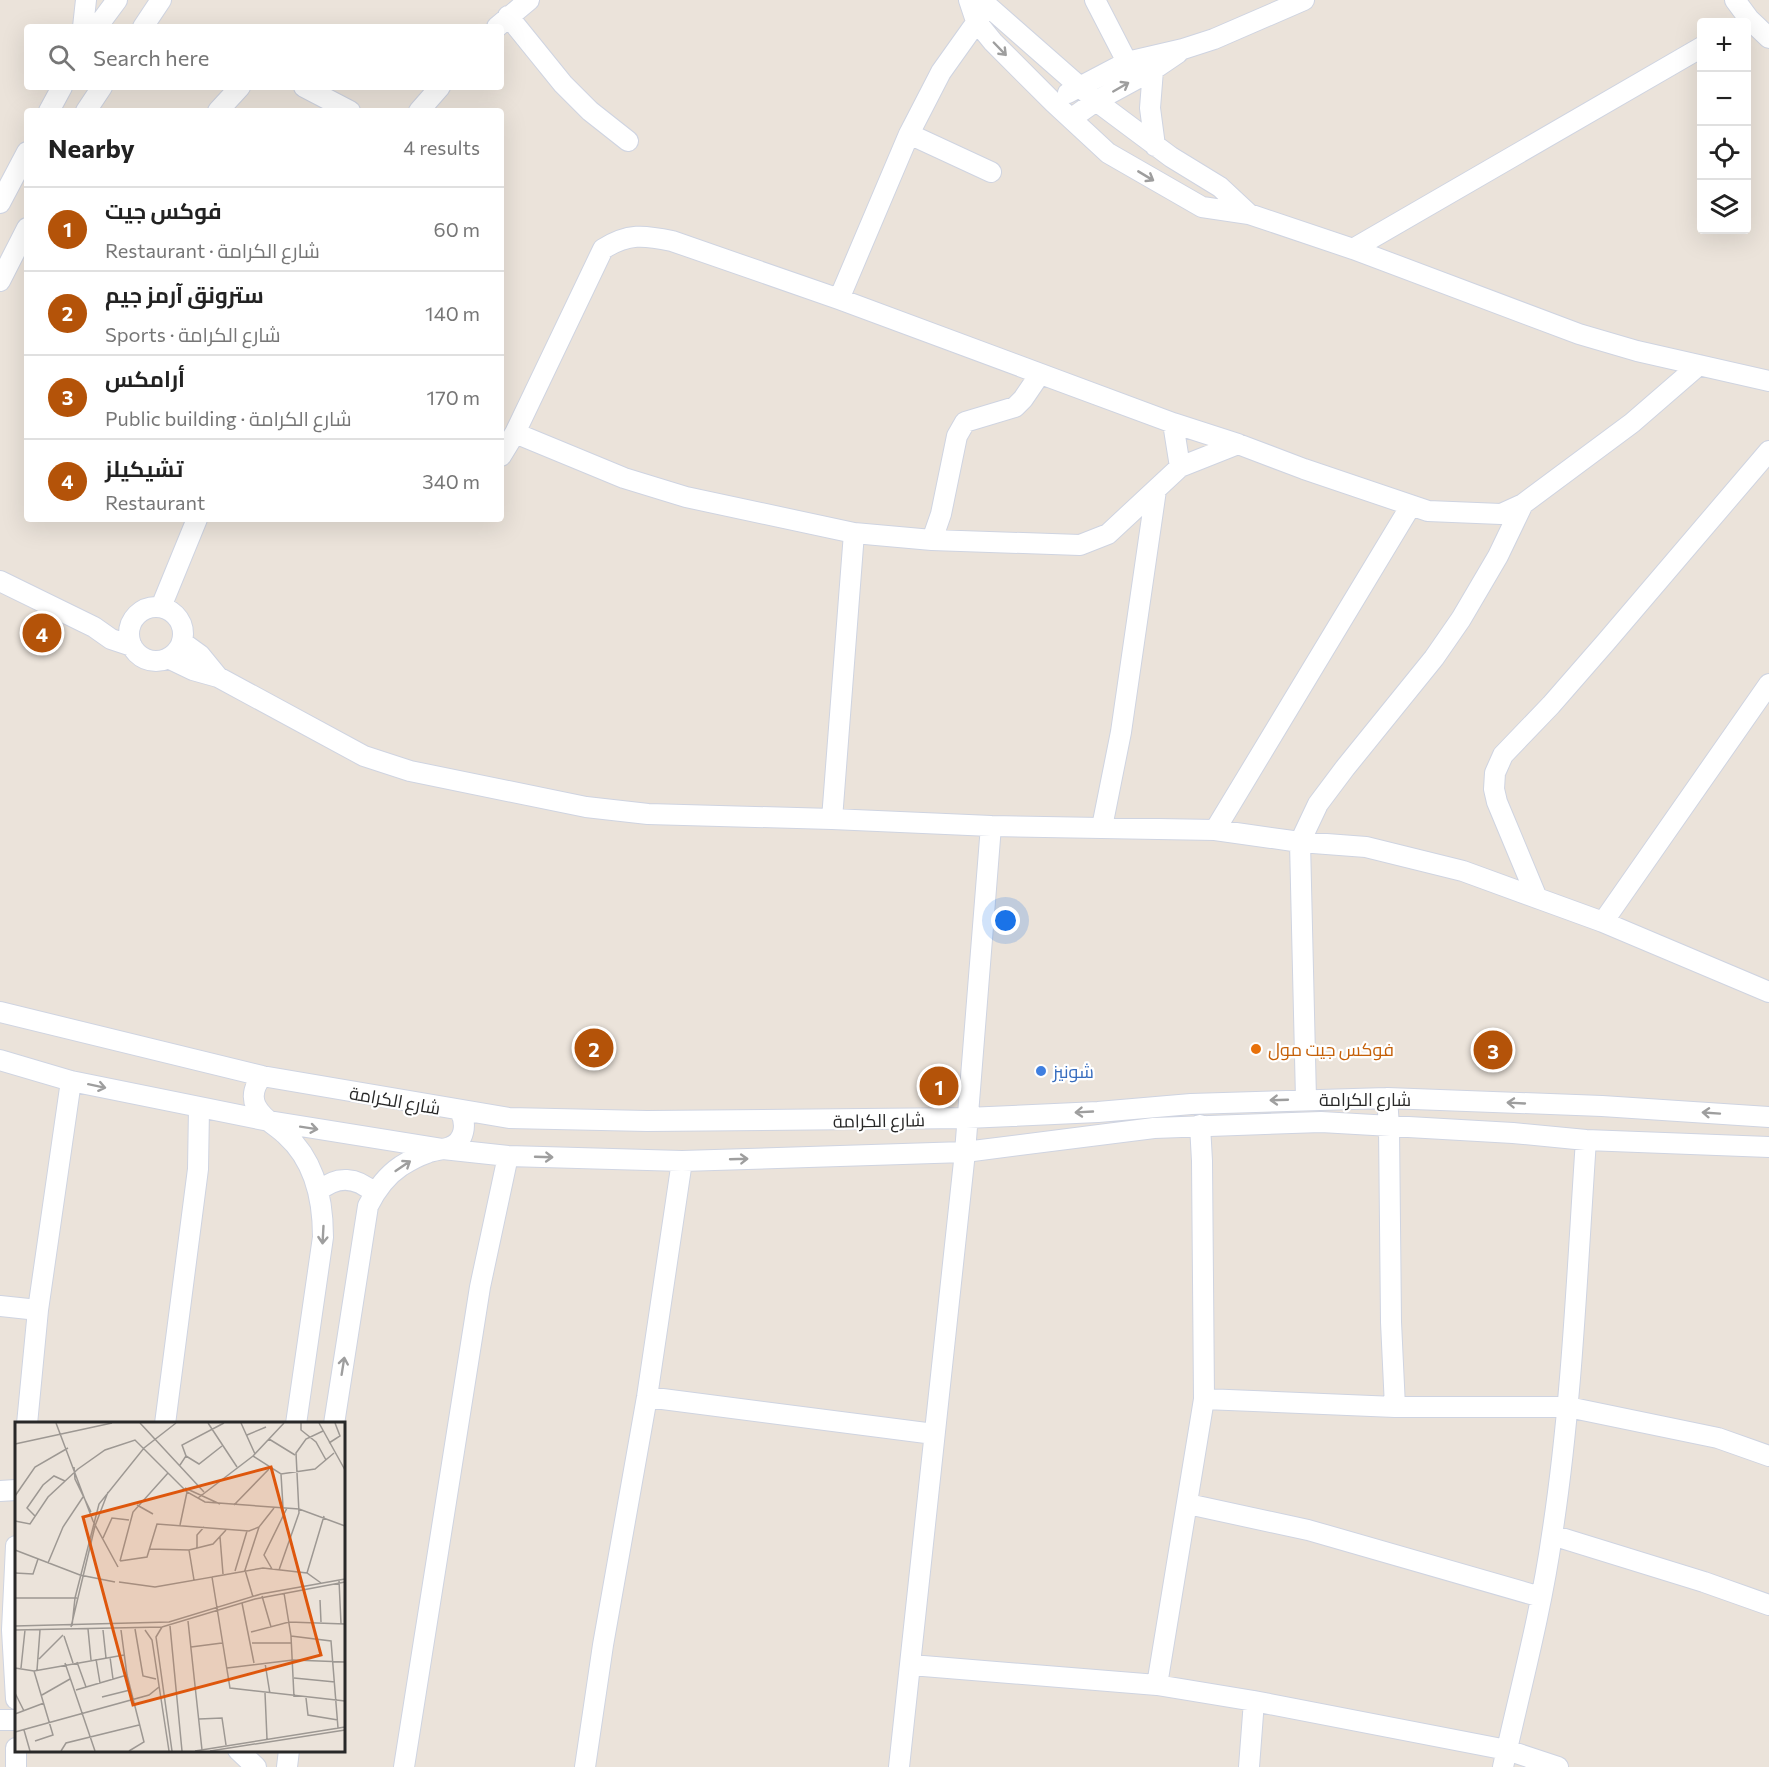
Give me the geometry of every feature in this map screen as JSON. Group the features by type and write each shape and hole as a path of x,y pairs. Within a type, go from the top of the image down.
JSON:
{"street":[{"path":"83,24 86,0"},
{"path":"99,24 117,0"},
{"path":"145,24 161,0"},
{"path":"502,22 529,0"},
{"path":"969,0 976,21 993,42 1108,153 1202,207 1249,214 1353,249 1579,334 1636,351 1769,381"},
{"path":"1095,0 1127,62"},
{"path":"1054,103 1078,86 1127,62 1214,39 1304,0"},
{"path":"1735,0 1744,18"},
{"path":"839,299 909,134 941,72 986,3 1096,101 1155,146 1220,187 1249,214"},
{"path":"504,24 590,111 628,141"},
{"path":"1751,25 1769,38"},
{"path":"1072,118 1096,101 1153,70 1183,49"},
{"path":"1353,249 1697,49"},
{"path":"1153,70 1150,108 1155,146"},
{"path":"51,108 60,90"},
{"path":"84,90 87,108"},
{"path":"88,108 100,90"},
{"path":"221,108 237,90"},
{"path":"310,90 344,108"},
{"path":"421,108 437,90"},
{"path":"909,134 991,172"},
{"path":"0,203 24,158"},
{"path":"0,281 24,234"},
{"path":"504,451 515,433 603,249 617,240 633,236 649,236 672,241 839,299 1173,423 1238,444 1410,507 1428,511 1501,514 1523,504 1632,423 1699,365"},
{"path":"932,540 941,514 957,436 965,422 1015,407 1040,374"},
{"path":"1173,423 1180,467"},
{"path":"515,433 624,478 687,497 854,533 932,540 1080,545 1108,534 1180,467 1238,444"},
{"path":"1537,898 1497,802 1494,789 1495,773 1503,755 1606,642 1769,450"},
{"path":"1102,827 1121,732 1156,490"},
{"path":"1306,1099 1300,842 1318,804 1434,658 1461,619 1498,556 1523,504"},
{"path":"1215,830 1410,507"},
{"path":"161,607 196,522"},
{"path":"832,819 854,533"},
{"path":"0,581 94,627 111,639 132,646"},
{"path":"161,607 172,612 179,620 183,631 182,642 177,651 168,658 158,661 138,654 129,636 130,626 142,610 161,607"},
{"path":"94,627 116,622 130,626"},
{"path":"182,642 200,655 218,677"},
{"path":"168,658 218,677 364,756 410,771 586,807 648,814 991,826 1215,830 1300,842 1366,847 1463,871 1603,922 1769,992"},
{"path":"1603,922 1769,684"},
{"path":"899,1767 965,1152 991,826"},
{"name":"شارع الكرامة","path":"0,1012 262,1076 509,1118 647,1121 966,1118 1191,1104 1387,1098 1602,1106 1769,1117"},
{"name":"شارع الكرامة","path":"0,1060 71,1081 199,1108 442,1149 508,1156 682,1161 965,1152 1154,1128 1321,1122 1513,1133 1586,1140 1769,1148"},
{"path":"262,1076 255,1088 254,1101 260,1113 287,1136 301,1153 319,1191 323,1214 323,1237 296,1422"},
{"path":"27,1422 38,1310 71,1081"},
{"path":"1387,1098 1395,1407"},
{"path":"165,1422 198,1169 199,1108"},
{"path":"334,1422 365,1220 374,1193 400,1167 427,1153 450,1147 461,1138 465,1124 460,1111"},
{"path":"1156,1685 1204,1399 1200,1125"},
{"path":"1505,1759 1541,1597 1552,1535 1568,1407 1586,1140"},
{"path":"404,1767 480,1287 498,1214 508,1156"},
{"path":"585,1767 603,1646 647,1397 682,1161"},
{"path":"319,1191 334,1181 351,1179 368,1186 374,1193"},
{"path":"0,1305 38,1310"},
{"path":"647,1397 934,1434"},
{"path":"1204,1399 1395,1407 1568,1407 1718,1438 1769,1456"},
{"path":"0,1491 15,1490"},
{"path":"1188,1504 1308,1530 1541,1597"},
{"path":"1552,1535 1704,1581 1769,1605"},
{"path":"15,1554 6,1630 15,1692"},
{"path":"911,1665 1156,1685 1254,1701 1505,1759 1558,1767"},
{"path":"1249,1767 1254,1701"},
{"path":"240,1752 259,1767 262,1752"},
{"path":"287,1767 289,1752"}],"place":[{"name":"تشيكيلز","path":"42,633"},
{"name":"سترونق آرمز جيم","path":"594,1048"},
{"name":"فوكس جيت مول","path":"1256,1049"},
{"name":"أرامكس","path":"1493,1050"},
{"name":"شونيز","path":"1041,1071"},
{"name":"فوكس جيت","path":"939,1086"}]}
